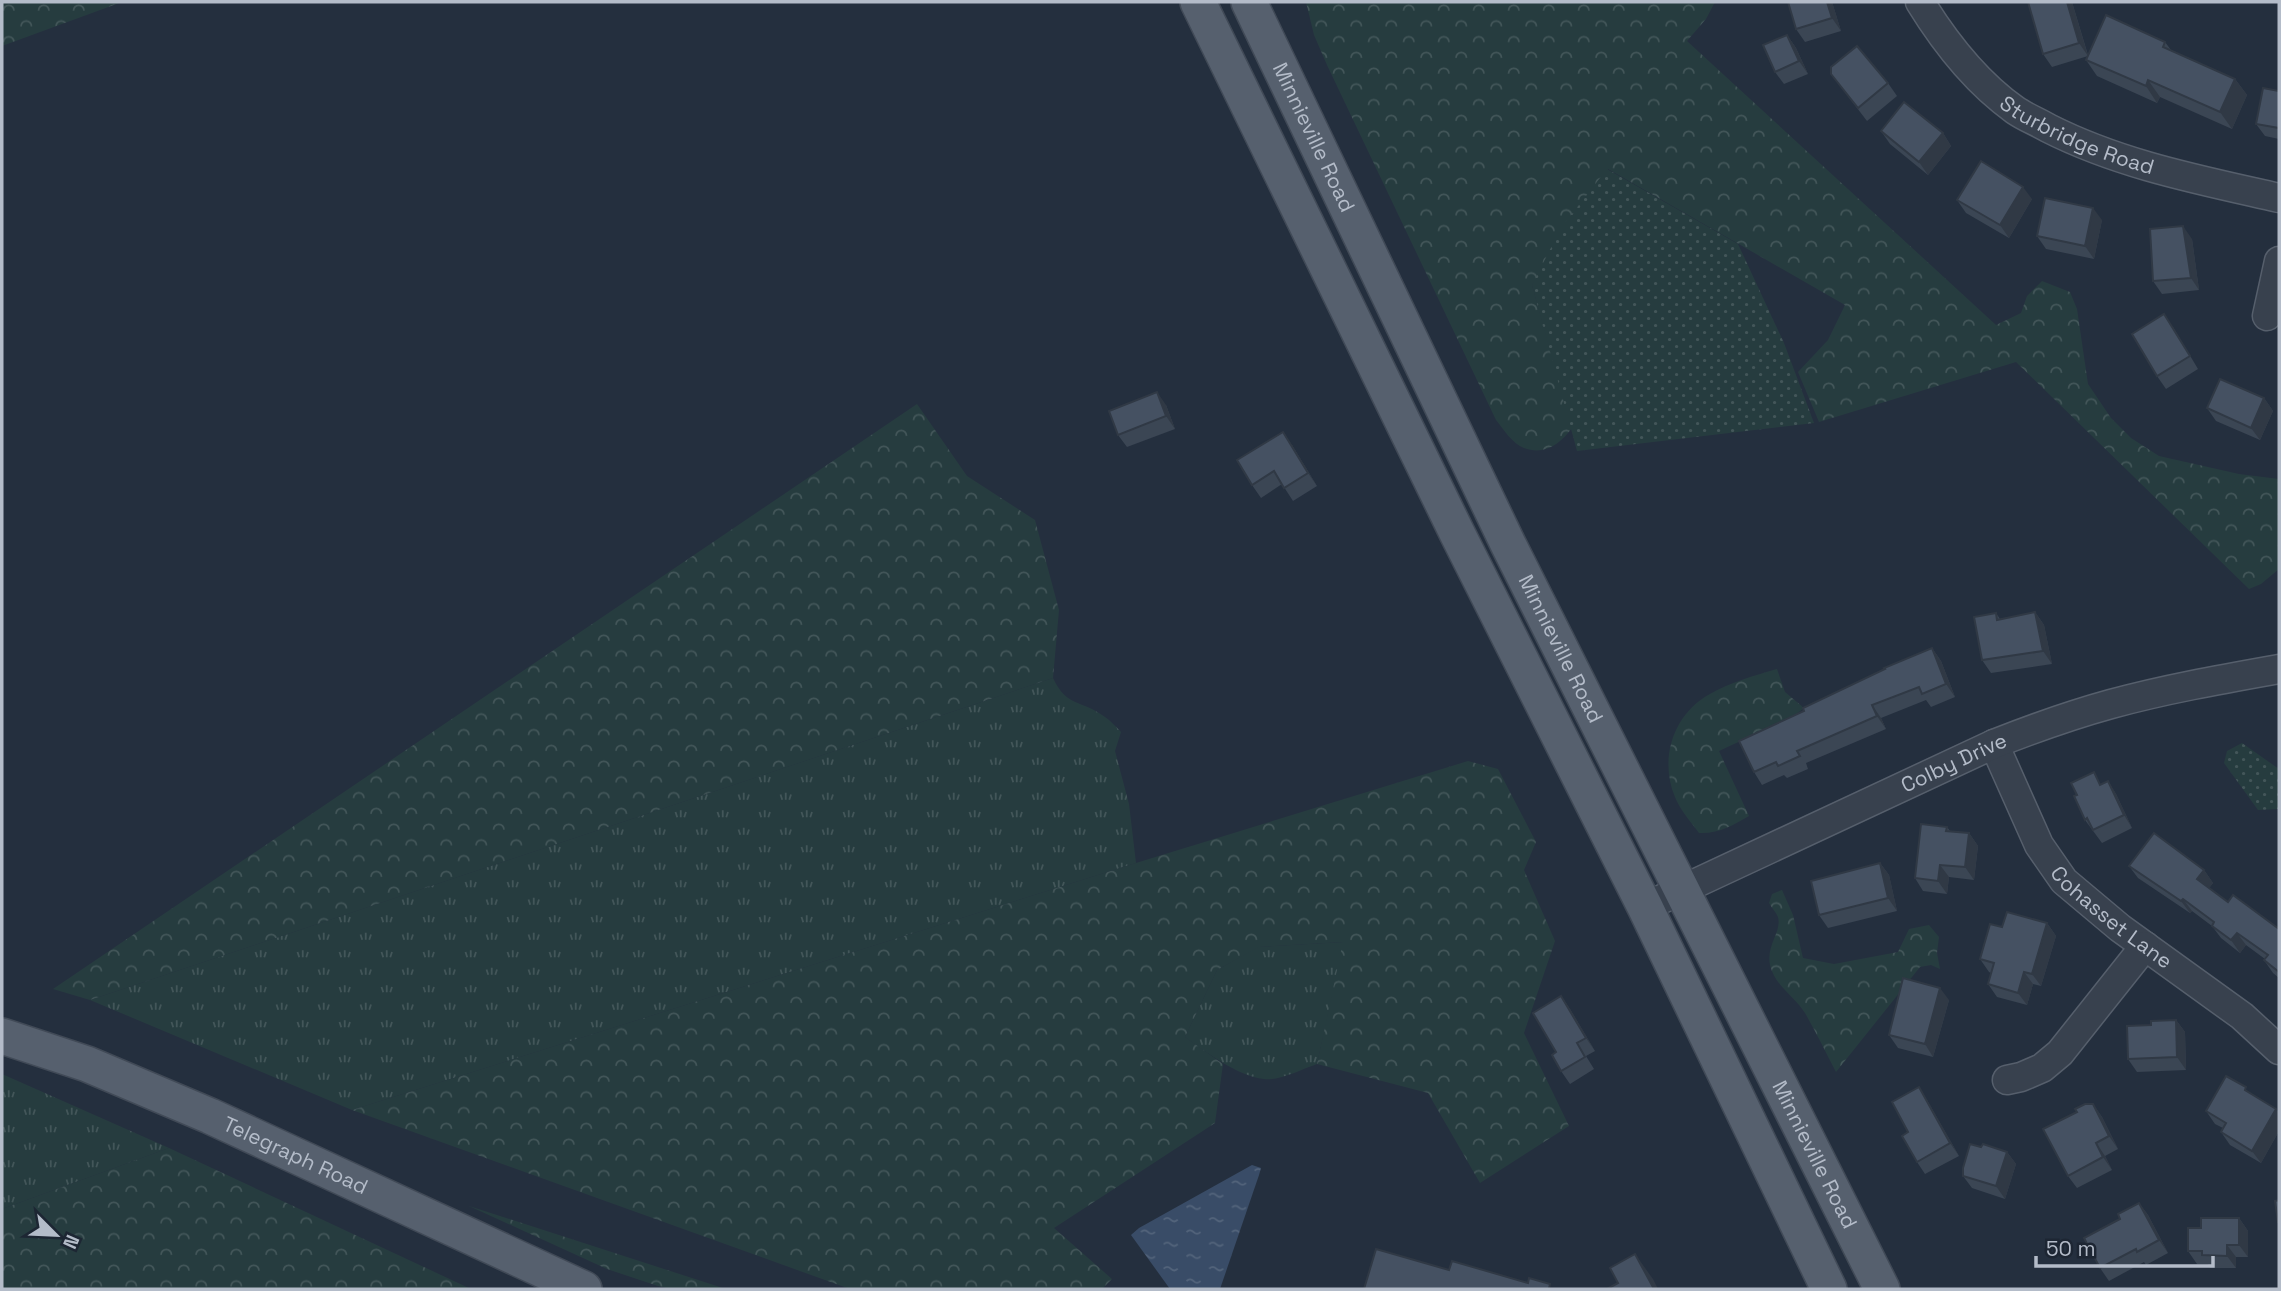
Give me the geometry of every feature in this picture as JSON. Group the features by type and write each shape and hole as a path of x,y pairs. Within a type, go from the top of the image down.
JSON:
{"main road":[{"name":"Minnieville Road","path":"1198,2 1444,509 1645,907 1829,1289"},
{"name":"Minnieville Road","path":"1249,2 1504,537 1882,1289"},
{"name":"Telegraph Road","path":"2,1036 87,1064 159,1094 584,1289"}],"street":[{"name":"Sturbridge Road","path":"1927,5 1955,51 1987,86 2016,111 2068,138 2123,160 2179,176 2279,198"},
{"path":"2267,316 2279,261"},
{"name":"Colby Drive","path":"1645,907 1994,744 2054,721 2184,686 2279,668"},
{"name":"Cohasset Lane","path":"1994,744 2024,817 2053,867 2079,896 2242,1016 2279,1049"},
{"path":"2007,1080 2042,1068 2060,1053 2145,946"}],"green space":[{"path":"2,2 122,2 2,46"},
{"path":"1306,2 1715,2 1706,19 1687,41 1996,325 2021,313 2027,296 2042,281 2070,292 2077,309 2088,384 2111,418 2131,438 2159,456 2239,474 2279,479 2279,569 2261,584 2249,589 2016,362 1819,422 1798,372 1828,340 1845,305 1608,169 1532,285 1572,428 1552,447 1532,450 1520,446 1496,420 1327,65 1314,35"},
{"path":"1607,169 1738,244 1784,343 1814,423 1577,451 1532,285 1561,228"},
{"path":"917,404 967,476 1035,520 1059,610 1053,678 90,1000 53,989"},
{"path":"1777,669 1785,692 1804,708 1794,716 1719,751 1749,816 1731,826 1699,833 1680,807 1670,782 1669,753 1678,725 1697,703 1710,694"},
{"path":"1053,678 1069,699 1096,711 1121,732 1115,751 1129,804 1136,863 352,1110 90,1000"},
{"path":"2242,743 2279,769 2279,809 2258,810 2224,763 2227,751"},
{"path":"1468,761 1498,769 1536,842 1524,870 1555,941 1524,1033 1569,1126 1480,1183 1428,1093 1317,1064 1343,942 1259,947 1217,970 1185,1037 1223,1064 1215,1123 1054,1228 1112,1279 1102,1289 850,1289 352,1110 1136,863"},
{"path":"1782,890 1793,915 1803,958 1834,964 1898,952 1909,929 1929,925 1939,937 1937,953 1940,969 1931,965 1920,967 1836,1072 1805,1013 1772,972 1770,951 1779,923 1769,903 1772,894"},
{"path":"1344,942 1317,1064 1277,1078 1254,1077 1222,1062 1185,1037 1217,970 1258,947"},
{"path":"2,1074 169,1148 2,1209"},
{"path":"169,1148 471,1289 2,1289 2,1209"},
{"path":"469,1206 726,1289 670,1289 658,1286 607,1269"}],"water":[{"path":"1252,1165 1261,1168 1220,1289 1170,1289 1131,1235"}],"building":[{"path":"1788,2 1827,2 1832,18 1796,29"},
{"path":"2028,2 2067,2 2079,43 2043,54"},
{"path":"2106,15 2165,42 2163,47 2235,79 2220,112 2148,80 2146,86 2086,60"},
{"path":"1787,35 1799,61 1775,72 1763,45"},
{"path":"1857,46 1888,83 1858,108 1831,74 1831,67"},
{"path":"2263,88 2279,91 2279,128 2256,124"},
{"path":"1904,102 1943,133 1919,162 1881,131"},
{"path":"1981,161 2023,187 2000,225 1957,200"},
{"path":"2045,198 2093,208 2085,246 2037,236"},
{"path":"2183,226 2191,278 2153,281 2150,229"},
{"path":"2164,314 2190,356 2157,376 2132,334"},
{"path":"2220,379 2264,398 2251,428 2207,408"},
{"path":"1157,392 1166,416 1118,435 1109,411"},
{"path":"1283,432 1308,473 1284,488 1274,471 1252,485 1237,460"},
{"path":"2035,612 2043,651 1982,660 1974,617 1996,613 1997,620"},
{"path":"1932,648 1946,684 1922,694 1919,687 1872,705 1877,716 1797,751 1800,756 1778,766 1776,762 1754,772 1739,741 1804,711 1803,708 1884,668"},
{"path":"2094,772 2100,785 2108,781 2124,815 2093,830 2087,818 2085,820 2071,783"},
{"path":"1921,824 1947,827 1946,831 1969,833 1965,867 1940,865 1938,881 1915,878"},
{"path":"2154,833 2204,870 2197,879 2228,902 2233,895 2279,929 2279,972 2264,960 2268,955 2237,933 2231,940 2212,926 2214,922 2183,899 2181,901 2129,866"},
{"path":"1880,863 1888,898 1819,915 1811,881"},
{"path":"2007,912 2047,923 2032,974 2024,972 2018,993 1988,984 1994,963 1980,959 1990,924 2002,927"},
{"path":"1903,978 1940,988 1925,1044 1889,1035"},
{"path":"1561,996 1586,1038 1577,1043 1585,1057 1561,1071 1552,1055 1556,1052 1533,1013"},
{"path":"2176,1020 2177,1057 2128,1059 2127,1026"},
{"path":"2226,1076 2276,1109 2252,1151 2221,1132 2226,1123 2206,1111"},
{"path":"1919,1087 1950,1143 1917,1162 1902,1136 1908,1132 1892,1102"},
{"path":"2085,1104 2093,1104 2109,1136 2096,1143 2103,1157 2068,1176 2043,1129 2077,1112 2075,1109"},
{"path":"1970,1144 1981,1147 1983,1144 2007,1152 1996,1186 1963,1176"},
{"path":"2279,1200 2279,1222 2278,1222 2275,1201"},
{"path":"2139,1203 2159,1240 2100,1268 2084,1238 2120,1219 2118,1214"},
{"path":"2201,1218 2239,1218 2239,1245 2227,1245 2227,1256 2202,1255 2202,1251 2188,1251 2188,1228 2201,1228"},
{"path":"1376,1249 1449,1270 1452,1261 1528,1283 1529,1278 1550,1284 1549,1289 1364,1289"},
{"path":"1635,1254 1654,1289 1607,1289 1618,1283 1610,1268"}]}
